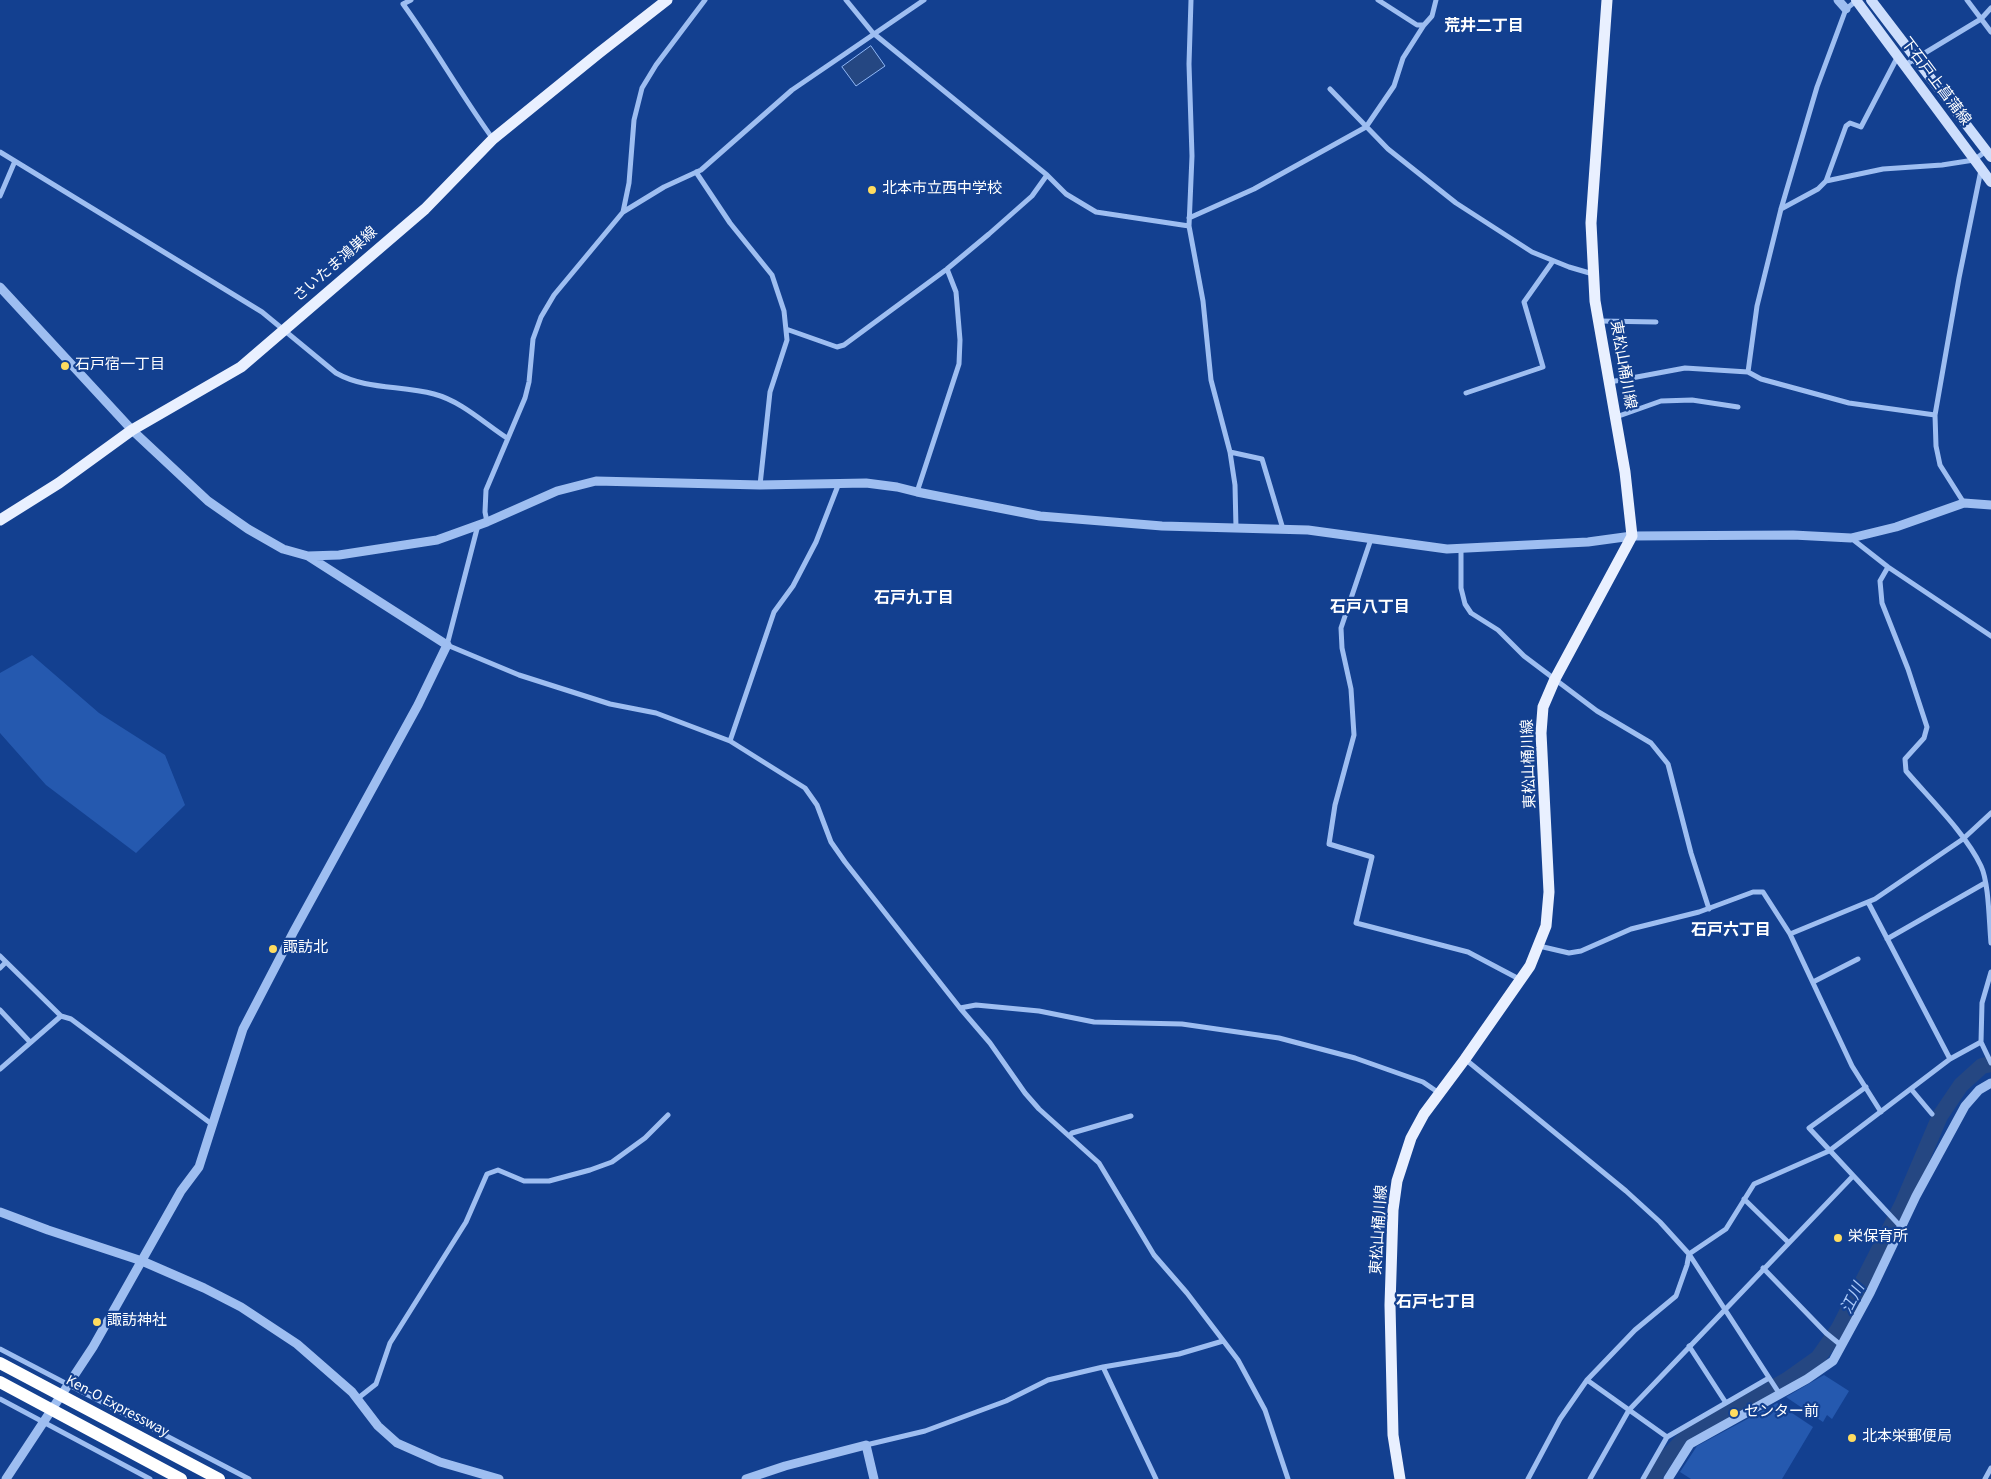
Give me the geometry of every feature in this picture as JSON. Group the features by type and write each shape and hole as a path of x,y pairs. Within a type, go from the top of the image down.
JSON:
{"highway":[{"name":"Ken-O Expressway","path":"0,1363 219,1479"},
{"path":"0,1382 181,1479"}],"main road":[{"name":"さいたま鴻巣線","path":"0,520 59,483 132,430 241,367 425,209 493,139 598,52 666,0"},
{"name":"東松山桶川線","path":"1400,1479 1393,1435 1390,1305 1393,1210 1397,1181 1411,1138 1424,1114 1530,966 1539,946 1546,926 1549,892 1541,733 1543,707 1555,679 1632,536 1616,418 1593,274 1591,223 1607,0"},
{"name":"下石戸上菖蒲線","path":"1872,0 1914,58 1989,153"},
{"name":"下石戸上菖蒲線","path":"1856,1 1991,182"}],"street":[{"path":"411,0 403,4 493,139"},
{"path":"623,212 629,183 634,120 642,88 656,65 706,0"},
{"path":"846,0 873,33 1047,174 1066,194 1096,212 1189,226"},
{"path":"6,1479 93,1347 181,1192 199,1167 243,1029 418,705 448,645 483,524 486,490 525,398 529,382 533,339 541,316 554,295 623,212 664,187 701,170 792,90 924,0"},
{"path":"1191,0 1189,64 1192,156 1189,226 1203,302 1211,380 1230,452 1235,485 1236,528"},
{"path":"1378,0 1417,25 1424,25"},
{"path":"1190,218 1254,189 1366,127 1394,86 1403,58 1432,16 1436,0"},
{"path":"1838,0 1846,9"},
{"path":"1967,0 1991,32"},
{"path":"1748,372 1758,306 1781,210 1818,87 1846,9 1856,1"},
{"path":"1904,65 1981,19 1991,8"},
{"path":"1781,210 1818,189 1826,181 1846,126 1850,123 1861,127 1898,56"},
{"path":"1330,89 1388,149 1456,203 1532,252 1593,274"},
{"path":"0,152 262,312 336,373 350,381 435,394 454,402 507,438"},
{"path":"1826,181 1883,169 1942,166 1974,160 1989,153"},
{"path":"0,196 15,161"},
{"path":"1964,503 1940,464 1936,446 1935,415 1959,278 1981,169"},
{"path":"696,172 730,223 772,275 784,310 787,340 770,392 760,485"},
{"path":"786,329 837,346 844,344 947,269 1032,196 1047,174"},
{"path":"1466,393 1543,367 1524,302 1553,261"},
{"path":"917,492 959,364 960,340 956,292 947,269"},
{"path":"0,287 132,430 208,501 248,529 283,550 308,556 338,555 437,540 483,524 557,490 596,481 760,485 839,483 897,487 1040,516 1162,526 1308,530 1447,549 1588,542 1632,536 1793,535 1851,538 1896,527 1964,503 1991,505"},
{"path":"1599,321 1656,322"},
{"path":"1610,382 1685,368 1748,372 1761,378 1849,403 1935,415"},
{"path":"1616,418 1661,401 1692,400 1738,407"},
{"path":"1230,452 1262,459 1283,529"},
{"path":"730,742 774,612 793,586 816,542 839,483"},
{"path":"1851,538 1888,567 1991,636"},
{"path":"1370,539 1341,628 1342,648 1351,689 1354,735 1335,805 1329,844 1372,857 1356,923 1468,952 1520,980"},
{"path":"1461,548 1461,588 1464,604 1471,613 1498,630 1524,656 1596,711 1651,743 1668,764 1691,853 1709,909"},
{"path":"308,556 336,576 448,645 519,675 610,704 656,713 730,742 805,788 817,805 831,842 960,1008 990,1043 1025,1093 1099,1163 1154,1255 1187,1293 1238,1360 1265,1410 1288,1479"},
{"path":"1888,567 1880,581 1882,603 1908,669 1926,727 1924,738 1905,759 1906,771 1963,838 1982,866 1986,883 1991,942"},
{"path":"1790,934 1875,899 1963,838 1991,813"},
{"path":"1887,939 1986,883"},
{"path":"1539,946 1569,953 1581,950 1631,929 1709,909 1753,892 1763,892 1790,934 1852,1066 1881,1112"},
{"path":"1868,902 1950,1059"},
{"path":"0,956 61,1016 70,1019 213,1125"},
{"path":"1813,982 1858,959"},
{"path":"0,968 6,962"},
{"path":"1991,972 1982,1003 1981,1042 1991,1064"},
{"path":"960,1008 976,1005 1039,1011 1094,1022 1182,1024 1279,1038 1355,1058 1423,1082 1440,1093"},
{"path":"0,1010 30,1042"},
{"path":"0,1069 61,1016"},
{"path":"1528,1479 1560,1418 1587,1380 1635,1330 1676,1296 1689,1254 1726,1229 1754,1184 1828,1150 1950,1059 1981,1042"},
{"path":"1465,1059 1626,1191 1660,1222 1689,1254 1779,1393"},
{"path":"1668,1479 1690,1444 1824,1368 1833,1361 1870,1293 1916,1196 1965,1106 1979,1090 1991,1083"},
{"path":"1866,1087 1809,1128 1902,1227"},
{"path":"1911,1089 1932,1114"},
{"path":"357,1399 376,1384 390,1343 466,1222 487,1174 498,1170 524,1181 548,1181 590,1170 612,1162 645,1138 668,1115"},
{"path":"1069,1136 1072,1133 1131,1116"},
{"path":"1590,1479 1629,1410 1853,1176"},
{"path":"1744,1199 1788,1242"},
{"path":"0,1212 142,1261 204,1288 241,1307 297,1344 352,1392 378,1426 398,1443 440,1462 499,1479"},
{"path":"1763,1268 1826,1333 1842,1346"},
{"path":"746,1479 785,1466 925,1431 1006,1400 1048,1380 1103,1367 1179,1354 1223,1341"},
{"path":"1689,1346 1726,1403"},
{"path":"0,1349 249,1479"},
{"path":"1103,1367 1156,1479"},
{"path":"1643,1479 1667,1437 1770,1378"},
{"path":"1587,1380 1667,1437"},
{"path":"0,1400 150,1479"},
{"path":"866,1445 874,1479"},
{"path":"1985,1479 1991,1468"}],"shaded area":[{"path":"871,46 885,66 856,86 842,67"},
{"path":"32,655 99,713 165,755 185,805 136,853 46,785 0,733 0,673"},
{"path":"1824,1375 1849,1391 1832,1419 1827,1415 1823,1422 1786,1397"},
{"path":"1777,1403 1813,1427 1782,1479 1691,1479 1680,1472 1697,1446"}],"waterway":[{"name":"江川","path":"1653,1479 1666,1458 1685,1438 1787,1380 1818,1358 1839,1328 1902,1205 1940,1116 1961,1085 1982,1066 1991,1064"}],"place":[{"name":"北本市立西中学校","path":"872,190"},
{"name":"石戸宿一丁目","path":"65,366"},
{"name":"諏訪北","path":"273,949"},
{"name":"栄保育所","path":"1838,1238"},
{"name":"諏訪神社","path":"97,1322"},
{"name":"センター前","path":"1734,1413"},
{"name":"北本栄郵便局","path":"1852,1438"}],"district":[{"name":"荒井二丁目","path":"1484,27"},
{"name":"石戸九丁目","path":"914,599"},
{"name":"石戸八丁目","path":"1370,608"},
{"name":"石戸六丁目","path":"1731,931"},
{"name":"石戸七丁目","path":"1436,1303"}]}
